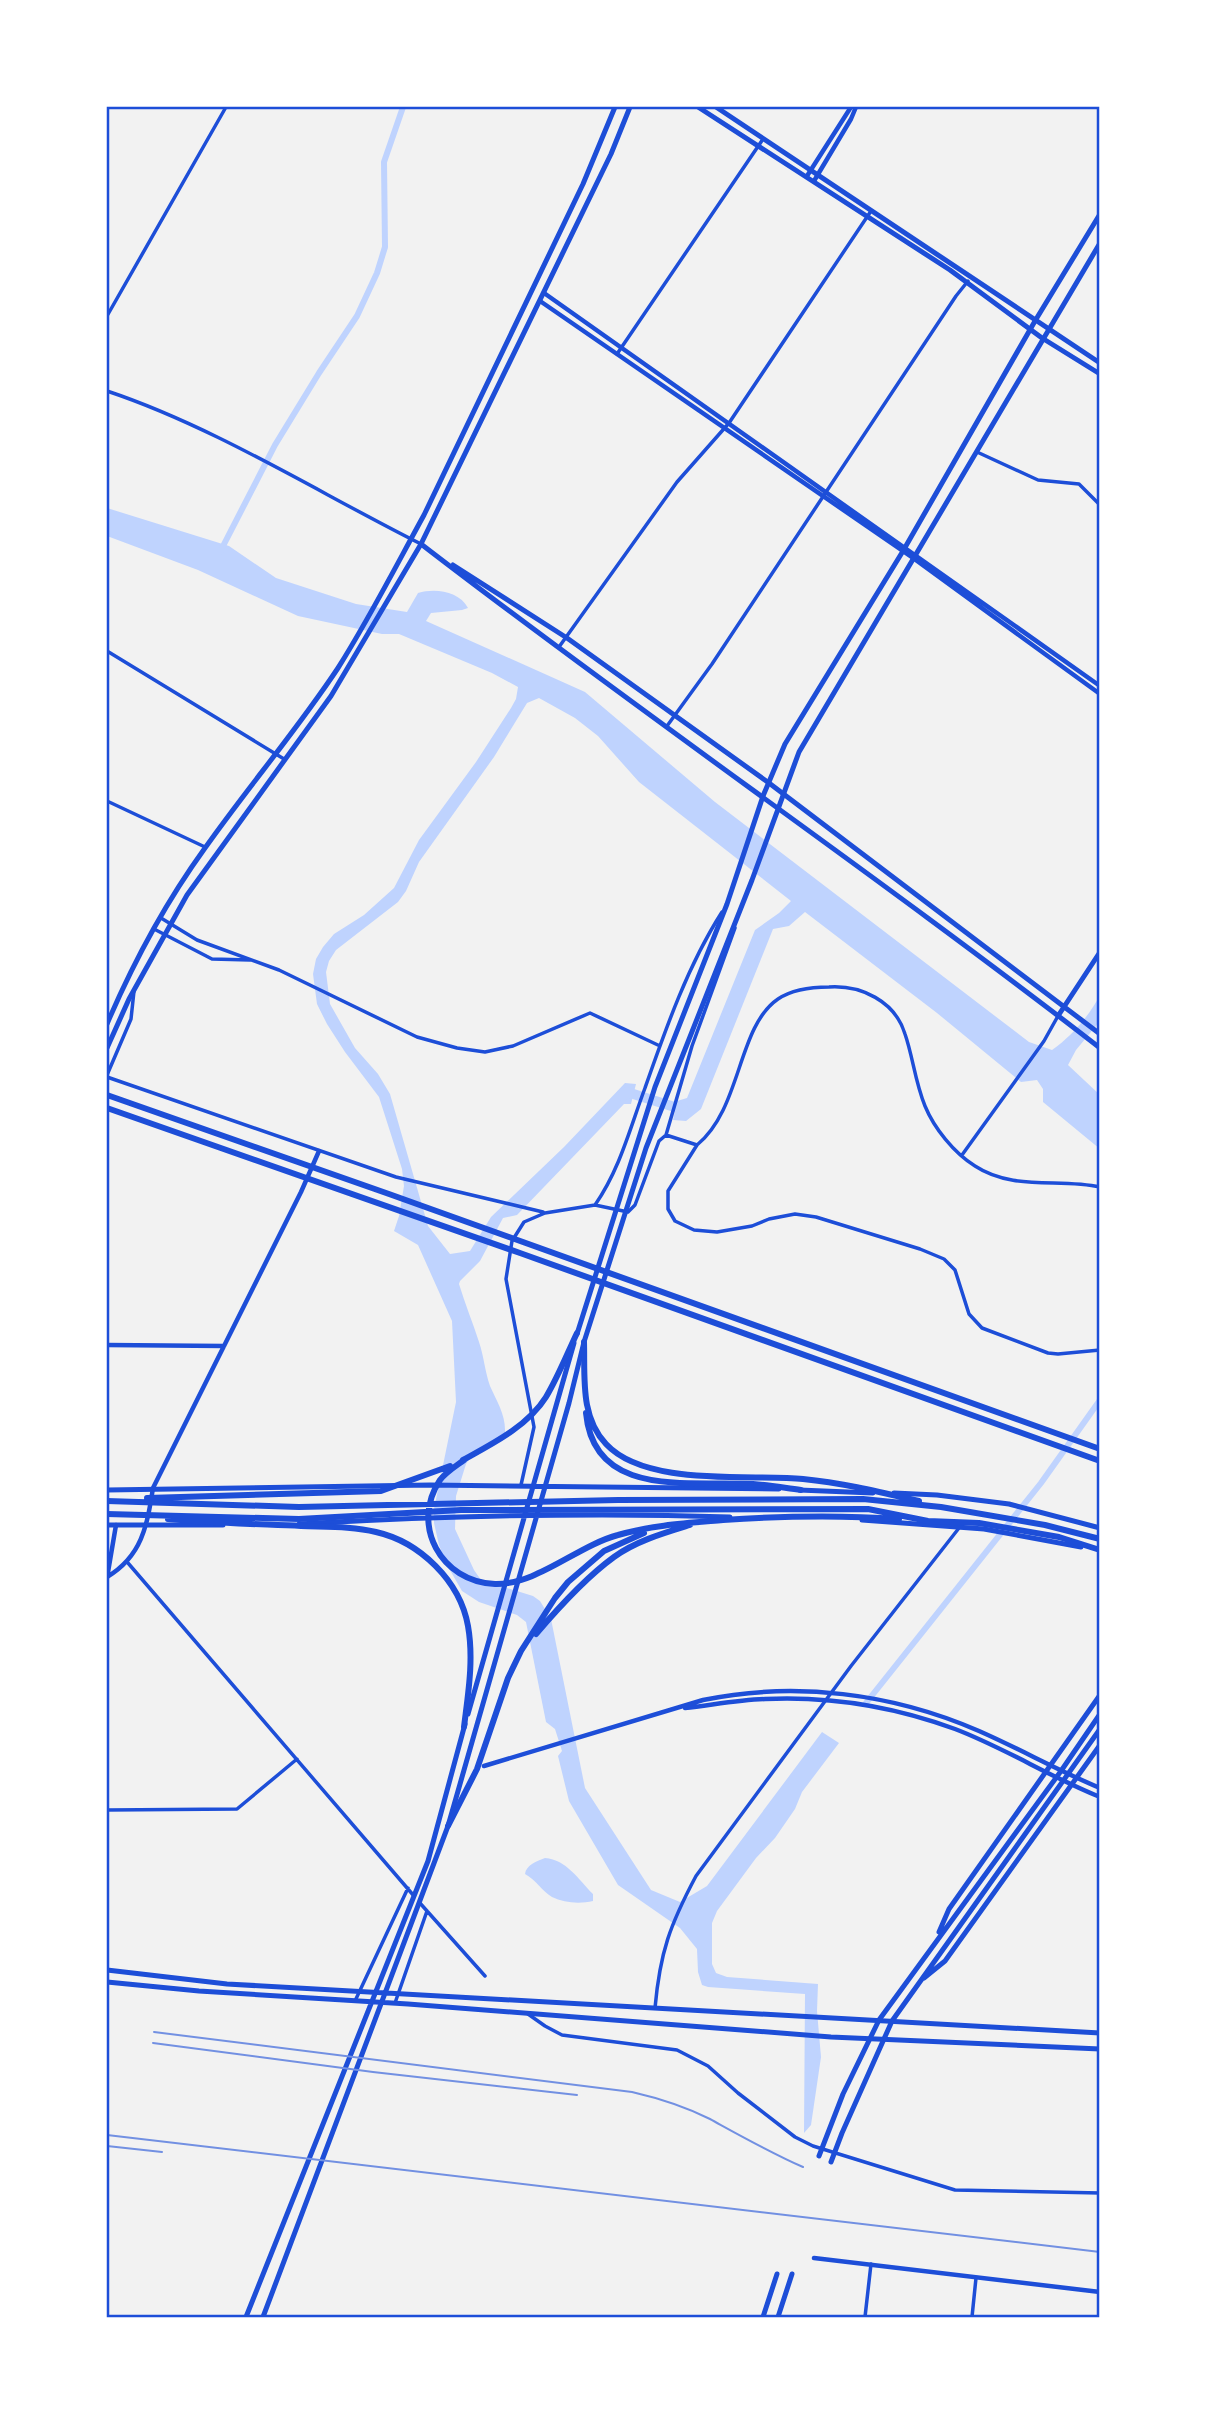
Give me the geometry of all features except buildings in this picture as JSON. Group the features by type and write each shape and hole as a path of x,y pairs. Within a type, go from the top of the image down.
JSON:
{"highway":[{"path":"107,1095 1100,1449"},
{"path":"107,1108 1100,1461"},
{"path":"107,1501 382,1491 432,1474 464,1460 517,1428 545,1398 577,1333"},
{"path":"584,1342 588,1429 594,1444 606,1457 635,1477 660,1482 754,1484 801,1490"},
{"path":"586,1407 606,1444 634,1463 665,1472 850,1484 941,1507"},
{"path":"464,1460 442,1478 434,1491 428,1509 428,1531 443,1559 458,1572 481,1583 511,1584 616,1535 660,1526 804,1515 979,1522 1059,1537 1100,1550"},
{"path":"107,1501 299,1507 618,1500 863,1499 941,1507 1045,1525 1100,1539"},
{"path":"107,1514 299,1518 461,1510 868,1509 928,1521"},
{"path":"107,1514 201,1522 338,1527 377,1532 411,1547 430,1560 446,1576 460,1601 468,1625 471,1663 464,1727"},
{"path":"521,1651 560,1606 614,1557 652,1537 716,1517"},
{"path":"449,1826 477,1769 508,1678 521,1651 555,1598 584,1567 604,1551 660,1526"}],"main road":[{"path":"107,1024 155,929 205,847 337,669 411,539 583,184 615,107"},
{"path":"107,1048 135,988 187,895 331,696 421,544 611,154 630,107"},
{"path":"698,107 761,141"},
{"path":"716,107 809,173 814,181 972,276 1100,363"},
{"path":"809,173 818,174 1042,338 1100,373"},
{"path":"246,2317 428,1861 577,1333 655,1087 727,904 763,796 785,744 904,549 1100,214"},
{"path":"263,2317 449,1826 584,1342 646,1148 799,752 1100,243"},
{"path":"421,544 567,638 783,793 1100,1034"},
{"path":"421,544 557,649 763,796 1100,1048"},
{"path":"1058,1016 1100,952"},
{"path":"107,1490 430,1485 801,1490 937,1495 1009,1504 1100,1528"},
{"path":"107,1525 268,1525 462,1515 860,1520 984,1529 1100,1550"},
{"path":"936,1941 949,1909 1100,1695"},
{"path":"819,2157 844,2094 879,2020 1100,1714"},
{"path":"831,2162 892,2021 1100,1730"},
{"path":"922,1979 945,1961 1100,1745"},
{"path":"107,1970 227,1984 1100,2033"},
{"path":"107,1982 766,2032 1100,2049"},
{"path":"763,2317 777,2274"},
{"path":"778,2317 792,2274"}],"street":[{"path":"107,316 226,107"},
{"path":"809,173 853,107"},
{"path":"814,181 851,119 853,107"},
{"path":"617,354 761,141"},
{"path":"557,649 677,482 725,429 869,213"},
{"path":"667,726 712,664 956,296 972,276"},
{"path":"544,293 826,495"},
{"path":"540,301 826,495 1100,686"},
{"path":"107,391 164,413 278,468 421,544"},
{"path":"976,452 1038,480 1079,484 1100,505"},
{"path":"914,556 1100,694"},
{"path":"107,651 286,761"},
{"path":"107,801 205,847"},
{"path":"595,1205 621,1158 660,1046 705,939 727,904"},
{"path":"521,1486 534,1427 506,1279 512,1241 524,1222 545,1213 595,1205 628,1212 635,1205 659,1141 666,1135 692,1046 734,936 740,907"},
{"path":"161,919 206,944 257,960 417,1037 457,1048 485,1052 513,1046 590,1013 660,1046"},
{"path":"155,929 212,959 257,960"},
{"path":"1100,1187 1013,1180 976,1167 939,1130 925,1108 905,1032 896,1016 883,1002 862,990 840,986 807,988 779,998 761,1015 724,1111 697,1145 668,1191 668,1209 675,1221 694,1230 717,1232 795,1214 816,1217 920,1249 944,1259 955,1270 969,1314 982,1328 1048,1353 1100,1350"},
{"path":"135,988 131,1019 107,1076 415,1183 545,1213"},
{"path":"962,1155 1044,1041 1058,1016"},
{"path":"666,1135 697,1145"},
{"path":"107,1578 128,1563 148,1526 153,1488 319,1151"},
{"path":"107,1345 224,1346"},
{"path":"107,1578 116,1525"},
{"path":"655,2008 658,1970 666,1939 690,1887 825,1700 959,1528"},
{"path":"128,1563 485,1976"},
{"path":"484,1766 674,1709 734,1694 770,1690 831,1693 918,1709 979,1731 1100,1788"},
{"path":"674,1709 767,1699 825,1700 902,1713 956,1729 1100,1797"},
{"path":"107,1811 237,1809 297,1759"},
{"path":"355,2001 408,1888"},
{"path":"396,2003 427,1911"},
{"path":"527,2013 562,2035 677,2050 708,2066 795,2137 813,2146 955,2190 1100,2193"},
{"path":"814,2258 1100,2292"},
{"path":"865,2317 871,2264"},
{"path":"972,2317 976,2276"}],"water":[{"path":"107,508 229,546 276,578 356,604 407,612 418,593 439,591 453,594 468,608 431,613 426,621 585,692 715,802 1029,1042 1052,1050 1079,1025 1100,995 1100,1021 1076,1050 1068,1065 1100,1095 1100,1149 1043,1102 1043,1089 1037,1080 1021,1082 937,1013 805,912 789,926 773,929 701,1109 686,1121 673,1120 677,1101 687,1098 755,930 791,901 639,782 598,736 575,718 539,698 527,703 494,757 419,862 398,902 336,950 326,972 330,1004 355,1048 378,1074 390,1094 428,1226 450,1254 470,1251 491,1217 564,1147 625,1083 636,1084 631,1104 624,1104 517,1215 503,1218 480,1261 460,1281 488,1381 503,1414 505,1433 474,1452 466,1464 456,1496 455,1529 481,1580 533,1596 540,1601 551,1619 585,1788 651,1890 680,1902 707,1886 822,1732 839,1743 802,1792 795,1809 775,1838 756,1858 717,1911 712,1923 712,1964 716,1973 727,1977 818,1984 817,2011 821,2057 811,2125 804,2133 805,1994 702,1985 698,1972 697,1949 680,1928 618,1885 569,1801 558,1756 562,1751 555,1729 546,1722 526,1622 517,1615 479,1602 462,1591 447,1565 439,1545 434,1509 456,1402 452,1321 418,1245 394,1231 404,1186 402,1169 379,1097 345,1052 317,1004 313,974 316,959 323,947 334,934 364,915 394,888 419,840 476,762 511,708 518,687 492,673 399,634 382,634 298,616 198,570 107,536"},
{"path":"545,1858 560,1862 572,1871 593,1894 593,1901 572,1902 557,1899 548,1895 525,1874 535,1862"}],"waterway":[{"path":"220,552 275,445 357,316 377,273 385,247 384,162 403,107"},
{"path":"623,1096 627,1092 684,1110"},
{"path":"866,1703 1041,1483 1100,1400"}],"railway":[{"path":"154,2032 632,2092 672,2103 701,2115 803,2167"},
{"path":"153,2043 577,2095"},
{"path":"107,2135 1100,2252"},
{"path":"107,2146 162,2152"}]}
